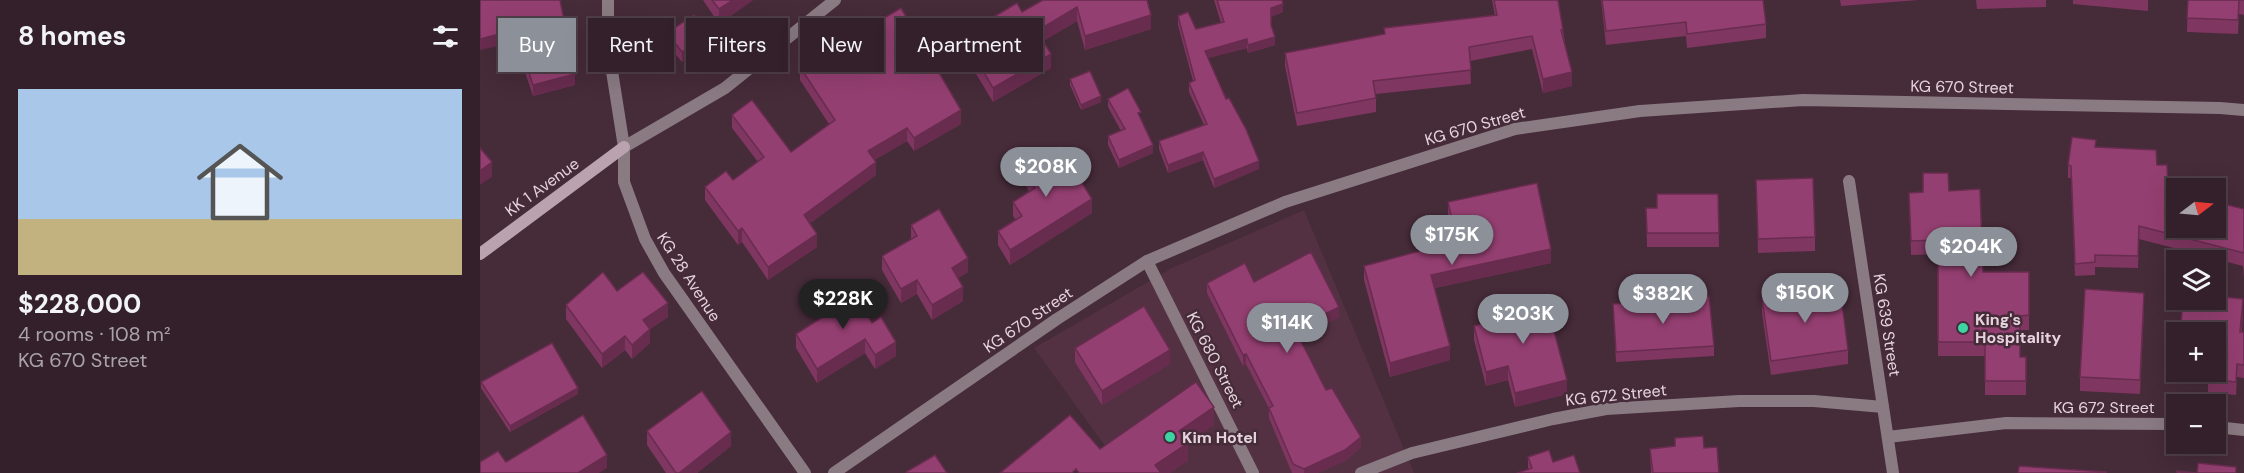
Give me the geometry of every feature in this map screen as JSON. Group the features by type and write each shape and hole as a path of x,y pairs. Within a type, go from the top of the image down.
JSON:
{"main road":[{"name":"KK 1 Avenue","path":"480,254 624,147"}],"street":[{"name":"KG 28 Avenue","path":"608,0 608,46 624,147 624,182 649,248 664,273 805,473"},
{"path":"624,147 725,88 835,0"},
{"name":"KG 670 Street","path":"834,473 1056,319 1147,261 1285,202 1515,129 1640,111 1803,100 2244,110"},
{"name":"KG 639 Street","path":"1849,181 1893,473"},
{"name":"KG 680 Street","path":"1147,261 1253,473"},
{"name":"KG 672 Street","path":"1360,473 1412,453 1553,419 1606,409 1739,401 1814,401 1883,407"},
{"name":"KG 672 Street","path":"1888,437 2006,423 2166,424"},
{"path":"2226,428 2244,430"}],"shaded area":[{"path":"1304,210 1414,473 1102,473 1114,458 1034,348 1172,268"}],"building":[{"path":"480,0 560,0 564,18 498,18 498,34 480,39"},
{"path":"712,0 733,0 719,9"},
{"path":"1043,0 1147,0 1151,15 1085,36 1077,7 1043,27 1043,18 992,18 1017,3 1022,12"},
{"path":"1217,0 1282,0 1283,4 1271,8 1271,25 1275,37 1248,45 1247,39 1205,51 1226,99 1229,98 1246,129 1259,161 1214,179 1203,152 1168,165 1159,141 1207,124 1189,83 1195,80 1178,16 1188,12 1196,29 1224,22"},
{"path":"1494,0 1558,0 1563,30 1561,30 1572,72 1543,79 1532,36 1469,47 1471,70 1373,81 1376,98 1297,113 1285,53 1385,34 1384,28 1497,15"},
{"path":"1602,0 1763,0 1766,24 1687,34 1686,22 1606,31"},
{"path":"2188,0 2239,0 2238,20 2187,18"},
{"path":"901,8 907,18 896,18 896,72 939,72 961,110 914,138 907,128 868,151 876,162 804,215 817,234 768,267 742,228 738,231 705,187 726,171 733,180 764,157 732,115 752,100 791,152 835,120 803,72 884,72 884,18"},
{"path":"686,20 686,49 682,52 674,42 674,28"},
{"path":"1043,41 1051,54 1043,59"},
{"path":"1090,71 1101,96 1081,105 1070,79"},
{"path":"529,72 575,72 575,74 533,85"},
{"path":"984,72 1020,72 993,88"},
{"path":"1128,88 1141,112 1138,113 1153,145 1119,160 1108,136 1125,129 1108,99"},
{"path":"2072,137 2096,140 2095,147 2156,150 2157,165 2167,165 2166,233 2139,226 2138,256 2095,255 2095,262 2075,264 2071,166 2068,165"},
{"path":"1060,147 1092,199 1010,250 998,231 1022,216 1013,202 1035,188 1024,169"},
{"path":"480,148 492,162 480,171"},
{"path":"1923,173 1948,173 1949,191 1980,189 1983,272 2029,272 2029,315 2020,316 2020,357 2026,357 2026,381 1985,381 1985,342 1938,342 1938,240 1911,241 1909,193 1923,192"},
{"path":"1813,178 1815,237 1758,239 1756,180"},
{"path":"1537,183 1551,249 1431,275 1450,346 1390,363 1364,266 1457,241 1448,202"},
{"path":"1657,194 1718,194 1719,233 1647,233 1646,208 1657,208"},
{"path":"2226,204 2244,209 2244,253 2186,238 2226,238"},
{"path":"939,209 968,258 952,268 963,287 932,305 917,280 901,289 882,256 917,236 911,225"},
{"path":"1311,252 1339,307 1295,329 1326,390 1332,388 1361,437 1345,450 1304,469 1293,464 1269,408 1273,406 1246,354 1243,355 1207,283 1245,263 1254,282"},
{"path":"603,272 617,291 643,272 668,303 643,320 650,329 632,345 625,336 602,354 566,305"},
{"path":"850,285 872,323 881,317 896,342 875,355 865,339 817,369 796,334 829,313 822,302"},
{"path":"1840,288 1848,350 1771,361 1762,299"},
{"path":"2085,289 2144,293 2140,380 2080,377"},
{"path":"1709,296 1714,346 1616,352 1613,304"},
{"path":"1543,297 1554,308 1549,312 1567,380 1515,393 1508,366 1486,372 1474,326 1501,319 1498,309"},
{"path":"2226,297 2243,299 2240,332 2244,332 2244,365 2237,364 2236,382 2226,381 2226,322 2181,322 2182,310 2226,310"},
{"path":"1144,306 1170,350 1102,391 1075,348"},
{"path":"552,343 578,388 510,426 481,382"},
{"path":"1196,382 1214,407 1179,431 1188,443 1155,465 1161,473 1079,473 1076,469 1072,473 1000,473 1070,415 1100,449"},
{"path":"702,391 731,432 676,473 647,431"},
{"path":"583,415 607,455 578,473 480,473 480,462 498,451 506,462"},
{"path":"1703,436 1704,448 1717,447 1719,473 1653,473 1650,449 1675,446 1675,438"},
{"path":"1549,450 1553,462 1574,455 1580,473 1517,473 1532,468 1528,457"},
{"path":"935,455 947,473 906,472"},
{"path":"2198,463 2236,467 2236,473 2197,473"},
{"path":"2019,466 2106,472 2106,473 2018,473"}],"place":[{"name":"King's Hospitality","path":"1963,328"},
{"name":"Kim Hotel","path":"1170,437"}]}
